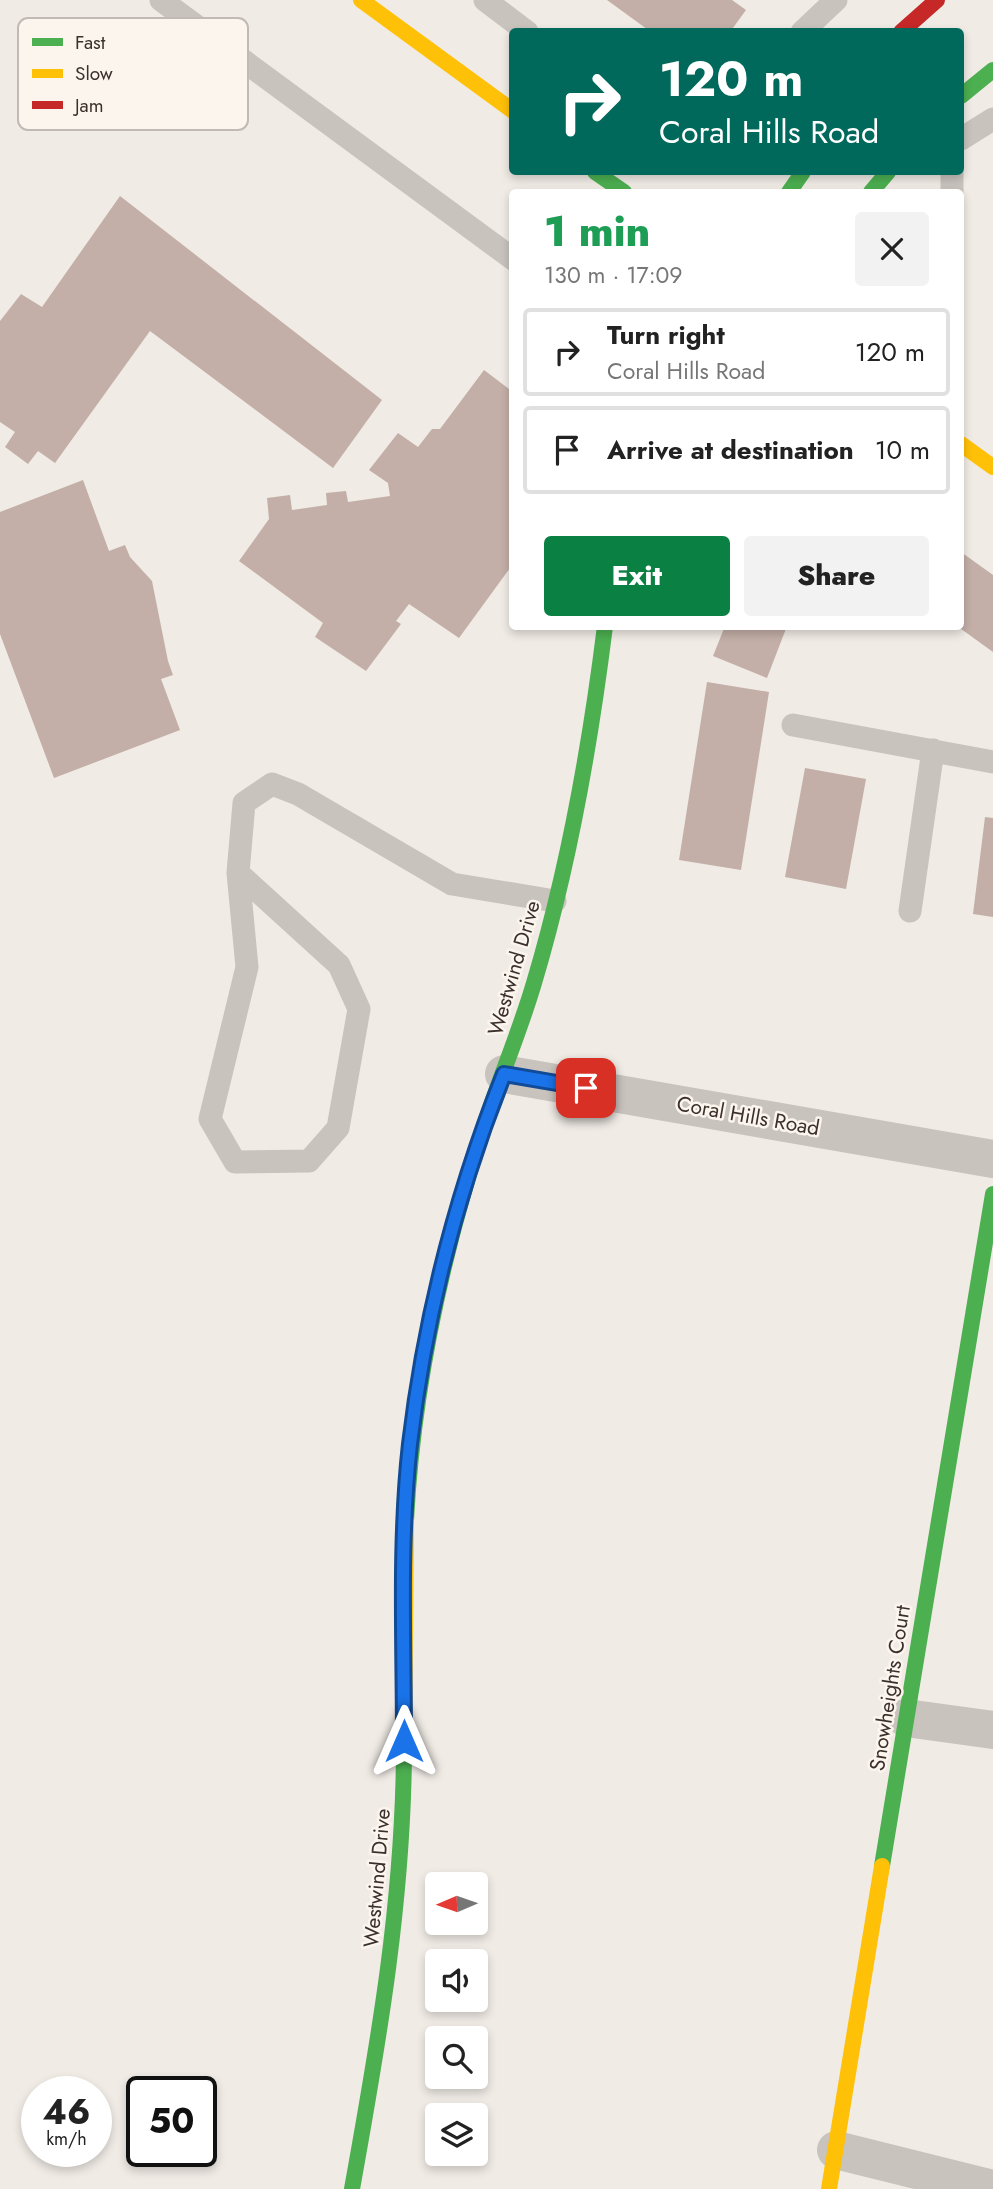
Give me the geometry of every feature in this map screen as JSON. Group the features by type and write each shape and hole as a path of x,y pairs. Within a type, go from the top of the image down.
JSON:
{"main road":[{"path":"361,0 509,108"},
{"path":"906,28 937,0"},
{"path":"964,94 993,70"},
{"path":"599,175 620,189"},
{"path":"874,189 885,175"},
{"path":"964,446 993,467"},
{"name":"Westwind Drive","path":"352,2189 387,1998 404,1797 404,1546 410,1445 429,1325 453,1227 482,1131 534,984 570,847 595,708 605,630"},
{"name":"Snowheights Court","path":"830,2189 993,1194"}],"street":[{"name":"Coral Hills Road","path":"504,1074 993,1159"},
{"path":"906,1718 993,1730"},
{"path":"836,2150 993,2189"}],"lane":[{"path":"160,0 185,18"},
{"path":"485,0 522,28"},
{"path":"806,28 836,0"},
{"path":"248,65 509,256"},
{"path":"964,137 993,119"},
{"path":"793,725 993,762"},
{"path":"910,911 933,750"},
{"path":"238,873 339,965 359,1009 338,1128 309,1161 235,1162 210,1119 247,967 238,873 244,803 272,784 298,794 452,884 555,901"}],"building":[{"path":"607,0 732,0 746,10 733,28 646,28"},
{"path":"120,196 382,400 333,468 150,331 55,463 38,451 28,464 5,447 15,432 0,422 0,321 21,294 42,307"},
{"path":"484,370 509,389 509,569 459,638 409,604 396,621 401,624 366,671 315,637 323,623 239,561 269,519 267,498 290,495 292,510 327,505 326,493 346,491 348,502 390,496 388,483 369,470 398,433 418,447 432,429 440,429"},
{"path":"83,480 109,551 125,545 130,557 152,581 173,675 161,679 180,730 54,778 0,634 0,512"},
{"path":"964,554 993,575 993,652 963,630"},
{"path":"723,630 785,630 767,678 713,656"},
{"path":"707,682 769,692 741,870 679,860"},
{"path":"805,768 866,779 846,889 785,877"},
{"path":"985,817 993,818 993,917 973,914"}],"traffic: fast":[{"path":"964,94 993,70"},
{"path":"599,175 620,189"},
{"path":"791,189 801,175"},
{"path":"874,189 885,175"},
{"path":"406,1520 415,1421 431,1324 467,1180 528,1002 558,895 585,761 604,630"},
{"path":"882,1866 993,1194"},
{"path":"352,2189 372,2078 395,1912 404,1744"}],"traffic: slow":[{"path":"361,0 509,108"},
{"path":"964,446 993,467"},
{"path":"404,1744 406,1520"},
{"path":"829,2189 882,1866"}],"traffic: jam":[{"path":"906,28 937,0"}],"route":[{"path":"404,1741 404,1546 410,1445 429,1325 453,1227 482,1131 504,1074 586,1088"}]}
